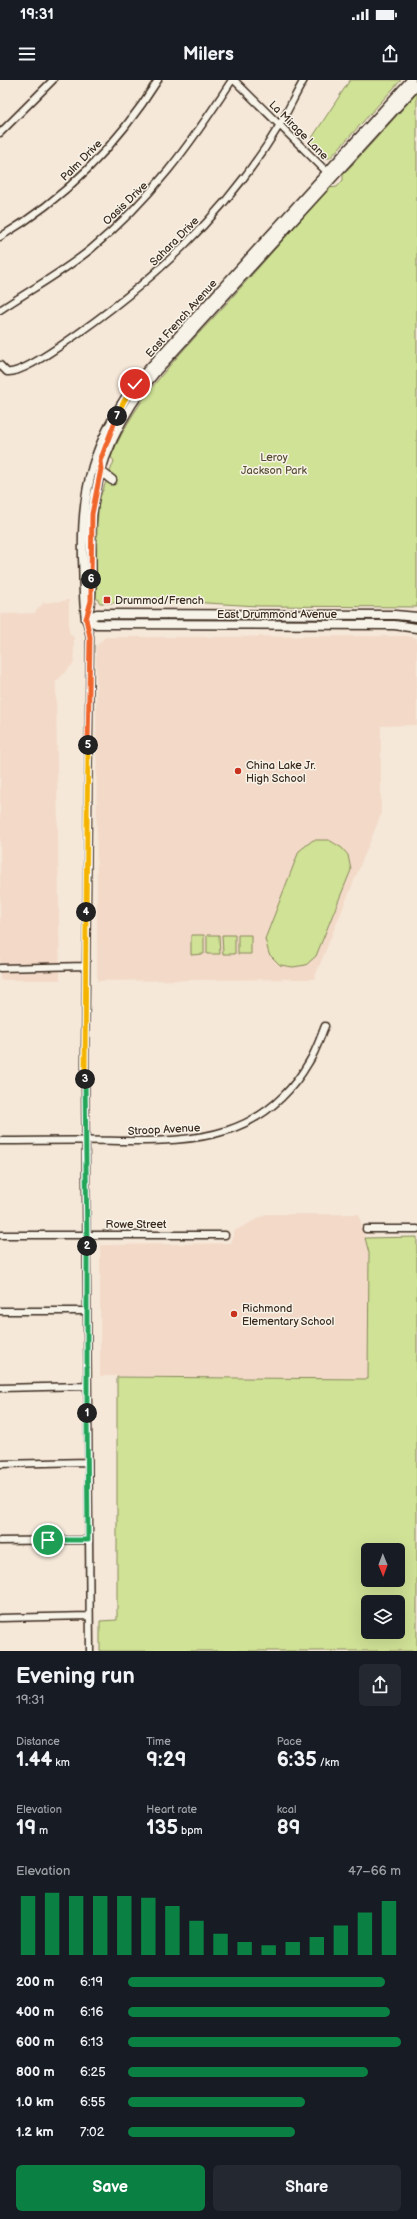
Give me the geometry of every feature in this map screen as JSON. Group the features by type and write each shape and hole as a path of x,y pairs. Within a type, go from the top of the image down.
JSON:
{"street":[{"path":"0,133 52,80"},
{"name":"Palm Drive","path":"0,237 52,201 86,172 132,120 158,80"},
{"name":"La Mirage Lane","path":"233,80 330,175"},
{"name":"Oasis Drive","path":"0,310 91,249 154,189 190,144 233,80"},
{"name":"Sahara Drive","path":"0,365 7,372 14,372 51,352 98,319 148,280 182,249 223,204 280,125 304,80"},
{"name":"East French Avenue","path":"86,619 91,601 92,514 101,469 120,423 143,386 324,186 330,175 411,80"},
{"name":"East French Avenue","path":"86,619 83,601 82,536 85,497 91,469 100,445 111,422 124,401 135,384 330,175 417,85"},
{"path":"112,480 101,469 100,461 124,401"},
{"name":"East Drummond Avenue","path":"86,619 97,614 395,615 417,617"},
{"path":"86,619 90,637 86,966 87,1386 90,1651"},
{"name":"East Drummond Avenue","path":"86,619 96,624 394,625 417,628"},
{"path":"0,968 86,966"},
{"name":"Stroop Avenue","path":"0,1141 186,1140 207,1137 242,1125 262,1114 291,1088 310,1061 325,1026"},
{"path":"366,1229 417,1229"},
{"name":"Rowe Street","path":"0,1235 225,1235"},
{"path":"0,1311 87,1311"},
{"path":"0,1388 87,1386"},
{"path":"0,1464 88,1462"},
{"path":"0,1540 88,1540"},
{"path":"0,1618 89,1616"}],"shaded area":[{"path":"69,600 69,632 74,638 74,663 56,682 60,980 0,980 0,614 34,613 43,603"},
{"name":"China Lake Jr. High School","path":"407,636 417,638 417,725 381,726 381,815 314,979 97,981 96,646 105,637"},
{"name":"Richmond Elementary School","path":"266,1214 359,1214 369,1253 368,1379 100,1376 100,1245 231,1243 234,1231"}],"green space":[{"path":"350,80 401,80 330,158 323,158 308,144"},
{"name":"Leroy Jackson Park","path":"417,93 417,607 258,606 189,602 100,603 96,597 99,500 114,461 111,457 133,414 162,375 329,188 337,187 343,180 343,175"},
{"path":"313,840 329,840 342,848 348,855 351,870 316,956 306,965 293,967 280,965 269,954 265,939 299,851"},
{"path":"191,935 204,935 204,954 191,955"},
{"path":"207,935 219,935 220,954 207,954"},
{"path":"222,935 235,935 235,954 223,954"},
{"path":"238,935 251,935 251,954 238,954"},
{"path":"417,1237 417,1651 100,1651 100,1621 117,1620 117,1377 368,1379 369,1253 365,1238"}],"place":[{"name":"Drummod/French","path":"107,600"},
{"name":"China Lake Jr. High School","path":"238,771"},
{"name":"Richmond Elementary School","path":"234,1314"}],"route":[{"path":"48,1540 88,1540 85,1064 88,680 90,637 86,619 91,601 92,514 101,469 100,461 124,401 135,384"}]}
